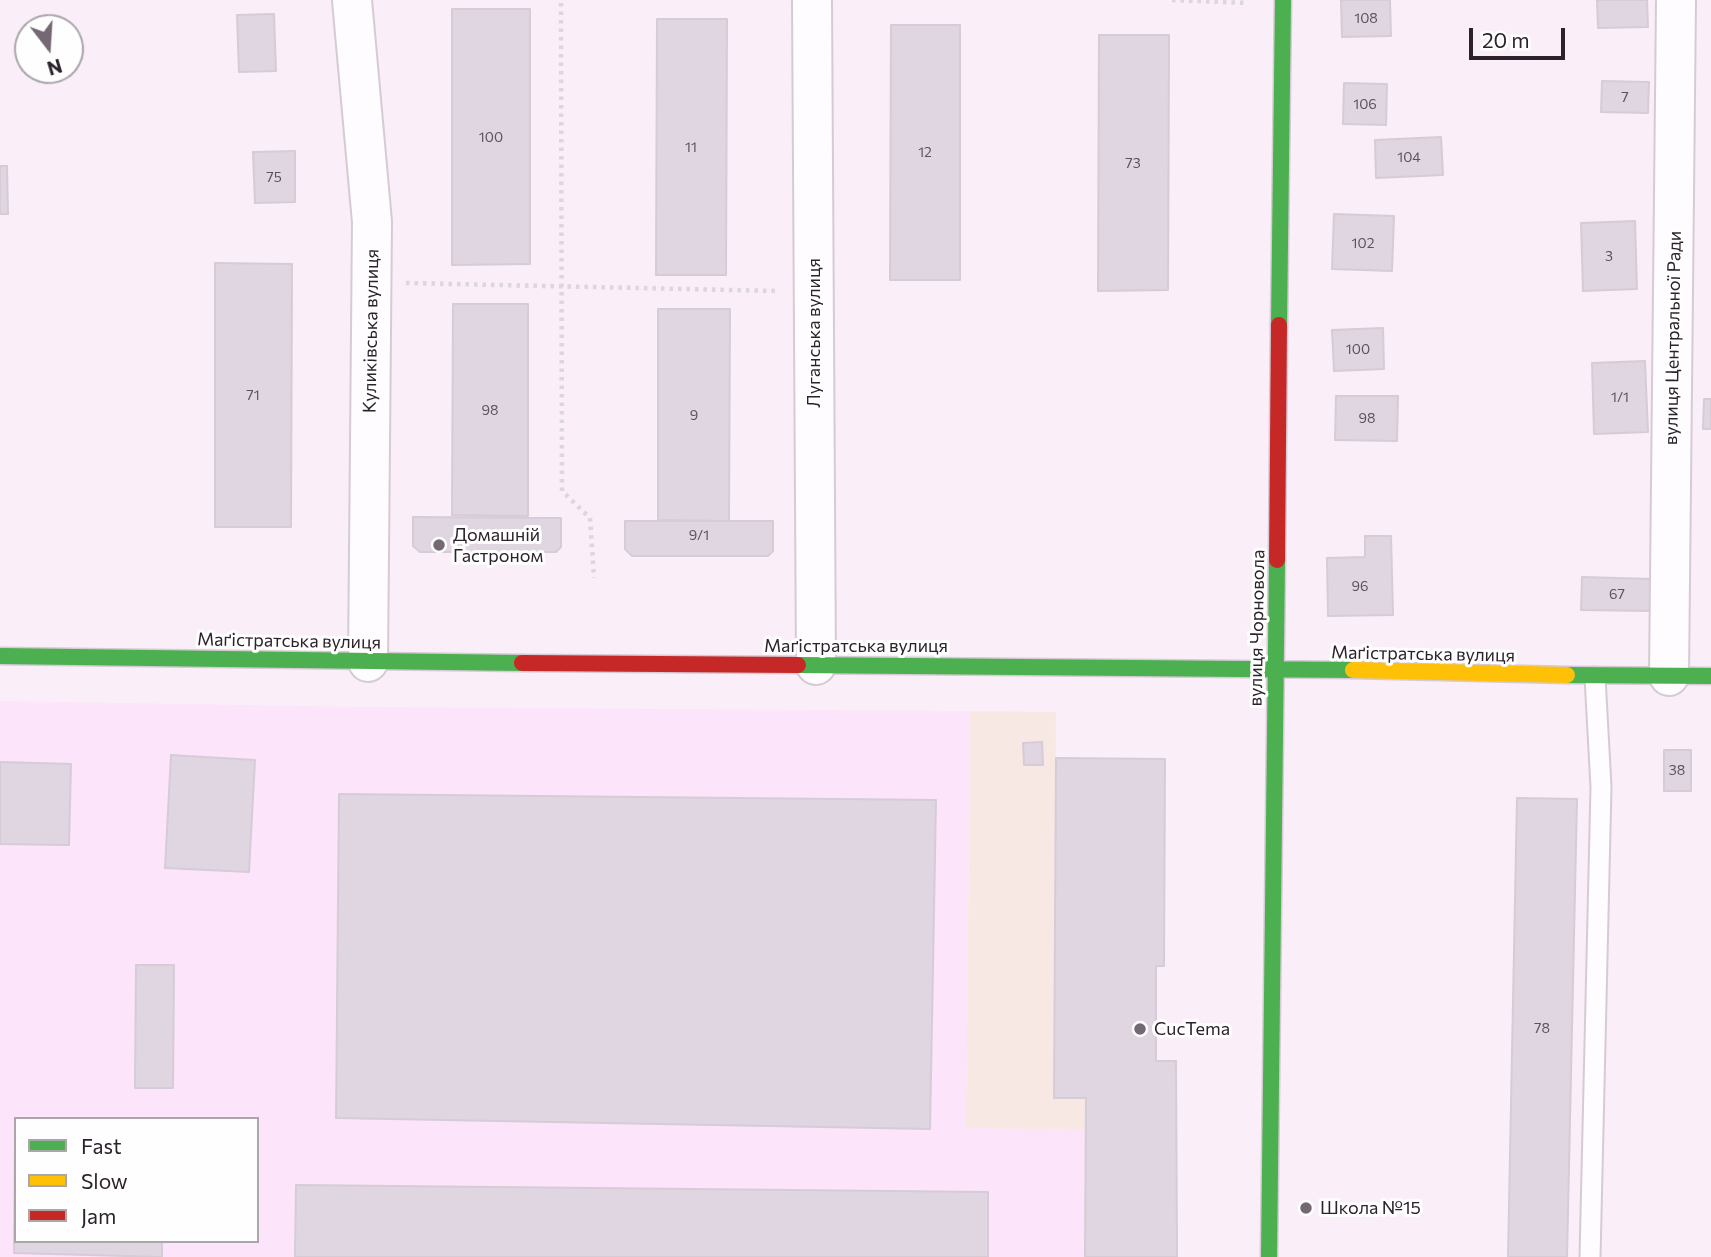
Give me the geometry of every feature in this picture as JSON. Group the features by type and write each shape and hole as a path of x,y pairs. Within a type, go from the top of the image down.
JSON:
{"street":[{"name":"Куликівська вулиця","path":"352,0 372,222 368,662"},
{"name":"Луганська вулиця","path":"813,0 816,666"},
{"name":"вулиця Чорновола","path":"1269,1257 1283,0"},
{"name":"вулиця Центральної Ради","path":"1669,676 1676,0"},
{"name":"Маґістратська вулиця","path":"0,656 1595,677 1711,676"}],"lane":[{"path":"1590,1257 1601,787 1595,677"}],"path":[{"path":"1172,0 1248,3"},
{"path":"561,3 562,491 590,518 594,578"},
{"path":"371,282 814,292"}],"shaded area":[{"path":"0,701 362,707 970,711 966,1128 1085,1130 1085,1257 0,1257"},
{"path":"970,711 1056,712 1054,1097 1086,1098 1085,1130 966,1128"}],"building":[{"path":"1341,0 1390,0 1391,36 1342,37"},
{"path":"1597,0 1647,0 1648,27 1598,28"},
{"path":"452,9 530,9 530,264 452,265"},
{"path":"274,14 276,71 239,72 237,15"},
{"path":"657,19 727,19 726,275 656,275"},
{"path":"891,25 960,25 960,280 890,280"},
{"path":"1099,35 1169,35 1168,290 1098,291"},
{"path":"1602,81 1649,82 1648,113 1601,112"},
{"path":"1344,83 1387,84 1386,125 1343,124"},
{"path":"1441,137 1443,175 1376,178 1375,140"},
{"path":"295,151 295,202 255,203 253,152"},
{"path":"0,166 7,166 8,214 0,214"},
{"path":"1334,214 1394,216 1392,271 1332,269"},
{"path":"1635,221 1637,289 1583,291 1581,223"},
{"path":"215,263 292,264 291,527 215,527"},
{"path":"453,304 528,304 528,516 452,515"},
{"path":"658,309 730,309 729,521 658,520"},
{"path":"1383,328 1384,369 1334,371 1332,330"},
{"path":"1645,361 1648,432 1594,434 1592,363"},
{"path":"1336,396 1398,396 1397,441 1335,440"},
{"path":"1704,399 1711,399 1711,429 1703,429"},
{"path":"413,517 561,518 561,547 556,552 420,552 413,546"},
{"path":"625,521 773,521 773,551 768,556 632,556 625,549"},
{"path":"1365,536 1391,536 1393,615 1328,616 1327,558 1365,557"},
{"path":"1582,577 1652,579 1651,611 1581,610"},
{"path":"1042,742 1043,765 1024,765 1023,743"},
{"path":"1664,750 1691,750 1691,791 1664,791"},
{"path":"171,755 255,760 249,872 165,868"},
{"path":"1056,758 1165,759 1164,966 1156,966 1156,1061 1176,1061 1177,1257 1085,1257 1086,1098 1054,1098"},
{"path":"0,762 71,764 69,845 0,844"},
{"path":"339,794 936,800 930,1129 336,1118"},
{"path":"1517,798 1577,799 1567,1257 1508,1257"},
{"path":"136,965 174,965 173,1088 135,1088"},
{"path":"296,1185 988,1192 988,1257 295,1257"},
{"path":"14,1243 162,1243 162,1257 14,1253"}],"traffic: fast":[{"path":"1279,325 1283,0"},
{"path":"1269,1257 1277,560"},
{"path":"0,656 522,663"},
{"path":"798,665 1353,670"},
{"path":"1567,675 1711,676"}],"traffic: slow":[{"path":"1353,670 1567,675"}],"traffic: jam":[{"path":"1277,560 1279,325"},
{"path":"522,663 798,665"}],"place":[{"name":"Домашній Гастроном","path":"439,545"},
{"name":"CucTema","path":"1140,1029"},
{"name":"Школа №15","path":"1306,1208"}]}
